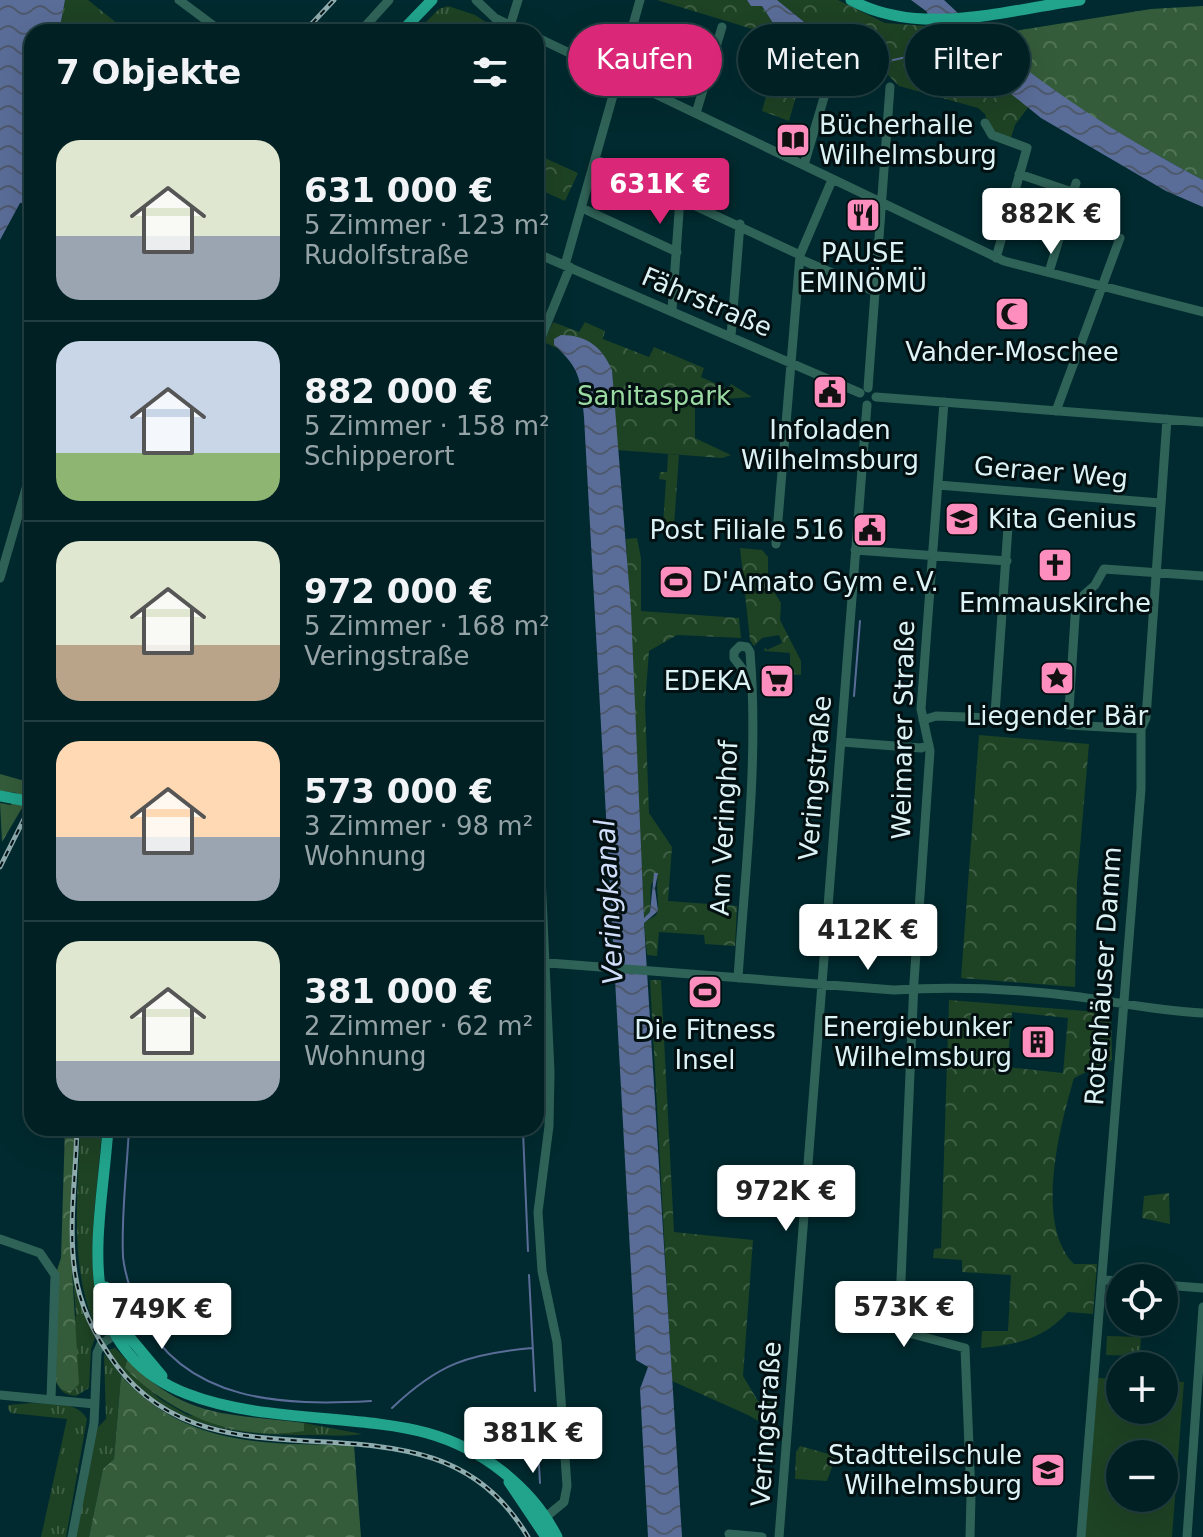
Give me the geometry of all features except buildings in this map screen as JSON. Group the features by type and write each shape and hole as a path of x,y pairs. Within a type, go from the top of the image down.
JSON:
{"main road":[{"path":"409,24 432,0"},
{"path":"851,0 887,15 926,20 1080,0"},
{"path":"4,796 24,800"},
{"path":"108,1136 101,1295 147,1372 180,1390 234,1408 430,1434 471,1452 527,1492 542,1521 546,1537"},
{"path":"542,1521 557,1537"}],"street":[{"path":"179,0 211,24"},
{"path":"367,24 389,0"},
{"path":"476,0 506,24"},
{"path":"508,24 518,0"},
{"path":"634,24 640,1"},
{"path":"544,41 568,51"},
{"path":"876,397 867,405 860,401 876,292 890,87"},
{"path":"544,325 567,266 614,96"},
{"path":"662,96 996,258 1203,312"},
{"path":"696,113 701,96"},
{"path":"804,165 824,96"},
{"path":"985,123 992,135 1027,148 996,258"},
{"path":"595,159 740,224 876,292"},
{"path":"1019,174 1074,188 1049,272"},
{"path":"776,544 788,375 793,363 801,257 832,180"},
{"path":"672,310 680,198"},
{"path":"582,208 677,252"},
{"path":"731,336 740,224"},
{"path":"1056,411 1120,238"},
{"name":"Fährstraße","path":"544,256 793,363 864,390"},
{"path":"864,390 876,397 1203,422"},
{"name":"Weimarer Straße","path":"944,402 921,709 929,745 913,989 899,1325 901,1331 965,1348 970,1537"},
{"name":"Veringstraße","path":"779,1537 867,405"},
{"name":"Rotenhäuser Damm","path":"1081,1537 1141,789 1141,729 1146,718 1167,419"},
{"name":"Geraer Weg","path":"938,485 1160,503"},
{"path":"0,578 24,496"},
{"path":"923,720 936,716 993,718 995,714 1008,527"},
{"path":"855,550 1007,561"},
{"path":"1141,729 1068,725 1076,602 1095,585 1104,569 1203,576"},
{"name":"Am Veringhof","path":"738,978 749,806 750,679"},
{"path":"842,742 921,748 929,745"},
{"path":"544,962 1070,1003 1100,1001 1203,1013"},
{"path":"542,1521 564,1502 567,1481 559,1357 542,1271 538,1212 549,1118 544,1031"},
{"path":"0,1239 40,1253 55,1275 51,1399"},
{"path":"1178,1286 1203,1288"},
{"path":"1187,1537 1203,1307"},
{"path":"72,1537 95,1404 97,1353 100,1345 120,1331"},
{"path":"0,1395 95,1404"},
{"path":"729,1534 762,1537"}],"green space":[{"path":"65,0 88,0 118,24 60,24"},
{"path":"657,0 747,0 752,6 762,6 775,20 799,24 738,25"},
{"path":"777,0 838,0 885,23 905,24 905,88 889,76 889,24 807,24"},
{"path":"448,6 475,15 489,24 424,24 439,9"},
{"path":"1203,6 1203,180 1088,114 1030,74 1030,28 1151,9"},
{"path":"766,96 796,96 789,121 762,111"},
{"path":"935,96 1016,96 1029,106 1015,125 1009,144 993,138 985,114 978,108"},
{"path":"544,158 578,173 565,201 544,192"},
{"name":"Sanitaspark","path":"553,322 579,332 585,322 605,331 603,339 649,357 654,347 704,368 701,377 728,389 731,384 752,397 695,401 695,438 731,455 722,458 617,450 612,370 554,339 556,348 544,342"},
{"path":"668,454 679,455 674,526 663,525 666,480 659,479 660,472 667,472"},
{"path":"637,538 641,558 641,611 739,618 741,638 677,635 649,651 645,704 649,813 672,847 668,901 737,906 735,946 705,944 704,935 659,932 657,956 647,955 644,923 657,912 658,878 651,884 650,912 644,918 626,539"},
{"path":"740,548 762,550 768,557 768,582 781,603 780,620 801,661 801,675 790,674 790,653 764,651 765,647 767,650 782,643 779,635 762,638 754,646 750,640"},
{"path":"979,735 1089,744 1077,883 1075,987 961,978"},
{"path":"0,774 24,781 24,805 2,842 0,803 11,805 17,793 0,791"},
{"path":"650,980 661,980 674,1232 753,1240 743,1376 758,1401 778,1402 776,1431 672,1381"},
{"path":"949,1000 1111,1013 1112,1060 1074,1078 1062,1122 1054,1174 1055,1225 1062,1246 1074,1264 1097,1264 1093,1314 1068,1312 1049,1329 1029,1339 981,1348 982,1331 1008,1331 1011,1275 962,1272 962,1260 933,1258 934,1249 941,1248","holes":["1012,1012 1068,1018 1063,1073 1007,1067"]},
{"path":"65,1136 75,1136 71,1255 79,1384 70,1393 61,1389 56,1382 57,1270 61,1258"},
{"path":"80,1136 101,1136 93,1253 96,1302 102,1325 98,1333 82,1283 77,1206"},
{"path":"1169,1193 1170,1224 1142,1218 1144,1196"},
{"path":"71,1255 79,1299 95,1338 91,1349 89,1388 76,1396 61,1389 76,1315"},
{"path":"1107,1336 1141,1337 1140,1352 1106,1352"},
{"path":"115,1348 127,1360 125,1368 160,1399 187,1415 304,1431 304,1423 362,1434 276,1435 220,1428 194,1420 170,1409 127,1375 108,1350"},
{"path":"104,1354 121,1375 114,1459 103,1469 89,1537 76,1537 97,1428 106,1419"},
{"path":"127,1360 169,1393 189,1403 229,1414 304,1423 304,1431 254,1432 207,1421 184,1411 143,1385 125,1368"},
{"path":"121,1376 172,1417 200,1429 258,1441 354,1445 361,1537 89,1537 103,1469 114,1459"},
{"path":"1098,1378 1106,1378 1106,1424 1178,1424 1178,1382 1184,1382 1178,1460 1178,1440 1106,1440 1106,1512 1174,1512 1172,1537 1085,1537"},
{"path":"8,1405 70,1406 87,1419 66,1537 41,1537 67,1419 11,1413 8,1409"},
{"path":"800,1446 836,1456 827,1481 795,1479 796,1452"}],"water":[{"path":"0,0 65,0 60,24 24,24 24,203 20,203 0,240"},
{"path":"747,0 777,0 807,24 773,23 762,6 751,6"},
{"path":"911,0 944,0 971,24 934,24 926,11"},
{"path":"1030,72 1100,121 1203,180 1203,207 1166,191 1041,118 1014,96 1030,96"},
{"path":"561,335 579,337 592,344 612,370 631,610 644,918 650,912 654,873 658,873 655,888 658,911 644,923 682,1537 648,1537 640,1389 648,1367 636,1360 584,417 578,376 570,361 554,345 554,339"}],"waterway":[{"path":"893,60 905,57"},
{"path":"854,696 860,621"},
{"path":"128,1136 123,1257 138,1308 160,1344 183,1366 210,1382 240,1393 305,1402 371,1401"},
{"path":"523,1136 528,1251"},
{"path":"529,1275 535,1391"},
{"path":"392,1408 425,1380 456,1363 532,1348"},
{"path":"536,1413 540,1483"}],"railway":[{"path":"312,24 334,0"},
{"path":"0,867 24,819"},
{"path":"77,1136 72,1238 81,1298 102,1345 117,1366 161,1407 213,1429 268,1438 384,1447 438,1460 487,1488 528,1537"}],"place":[{"name":"Bücherhalle Wilhelmsburg","path":"793,140"},
{"name":"PAUSE EMINÖMÜ","path":"863,215"},
{"name":"Vahder-Moschee","path":"1012,314"},
{"name":"Infoladen Wilhelmsburg","path":"830,392"},
{"name":"Kita Genius","path":"962,519"},
{"name":"Post Filiale 516","path":"870,530"},
{"name":"Emmauskirche","path":"1055,565"},
{"name":"D'Amato Gym e.V.","path":"676,582"},
{"name":"Liegender Bär","path":"1057,678"},
{"name":"EDEKA","path":"777,681"},
{"name":"Die Fitness Insel","path":"705,992"},
{"name":"Energiebunker Wilhelmsburg","path":"1038,1042"},
{"name":"Stadtteilschule Wilhelmsburg","path":"1048,1470"}],"water label":[{"name":"Veringkanal","path":"609,902"}]}
